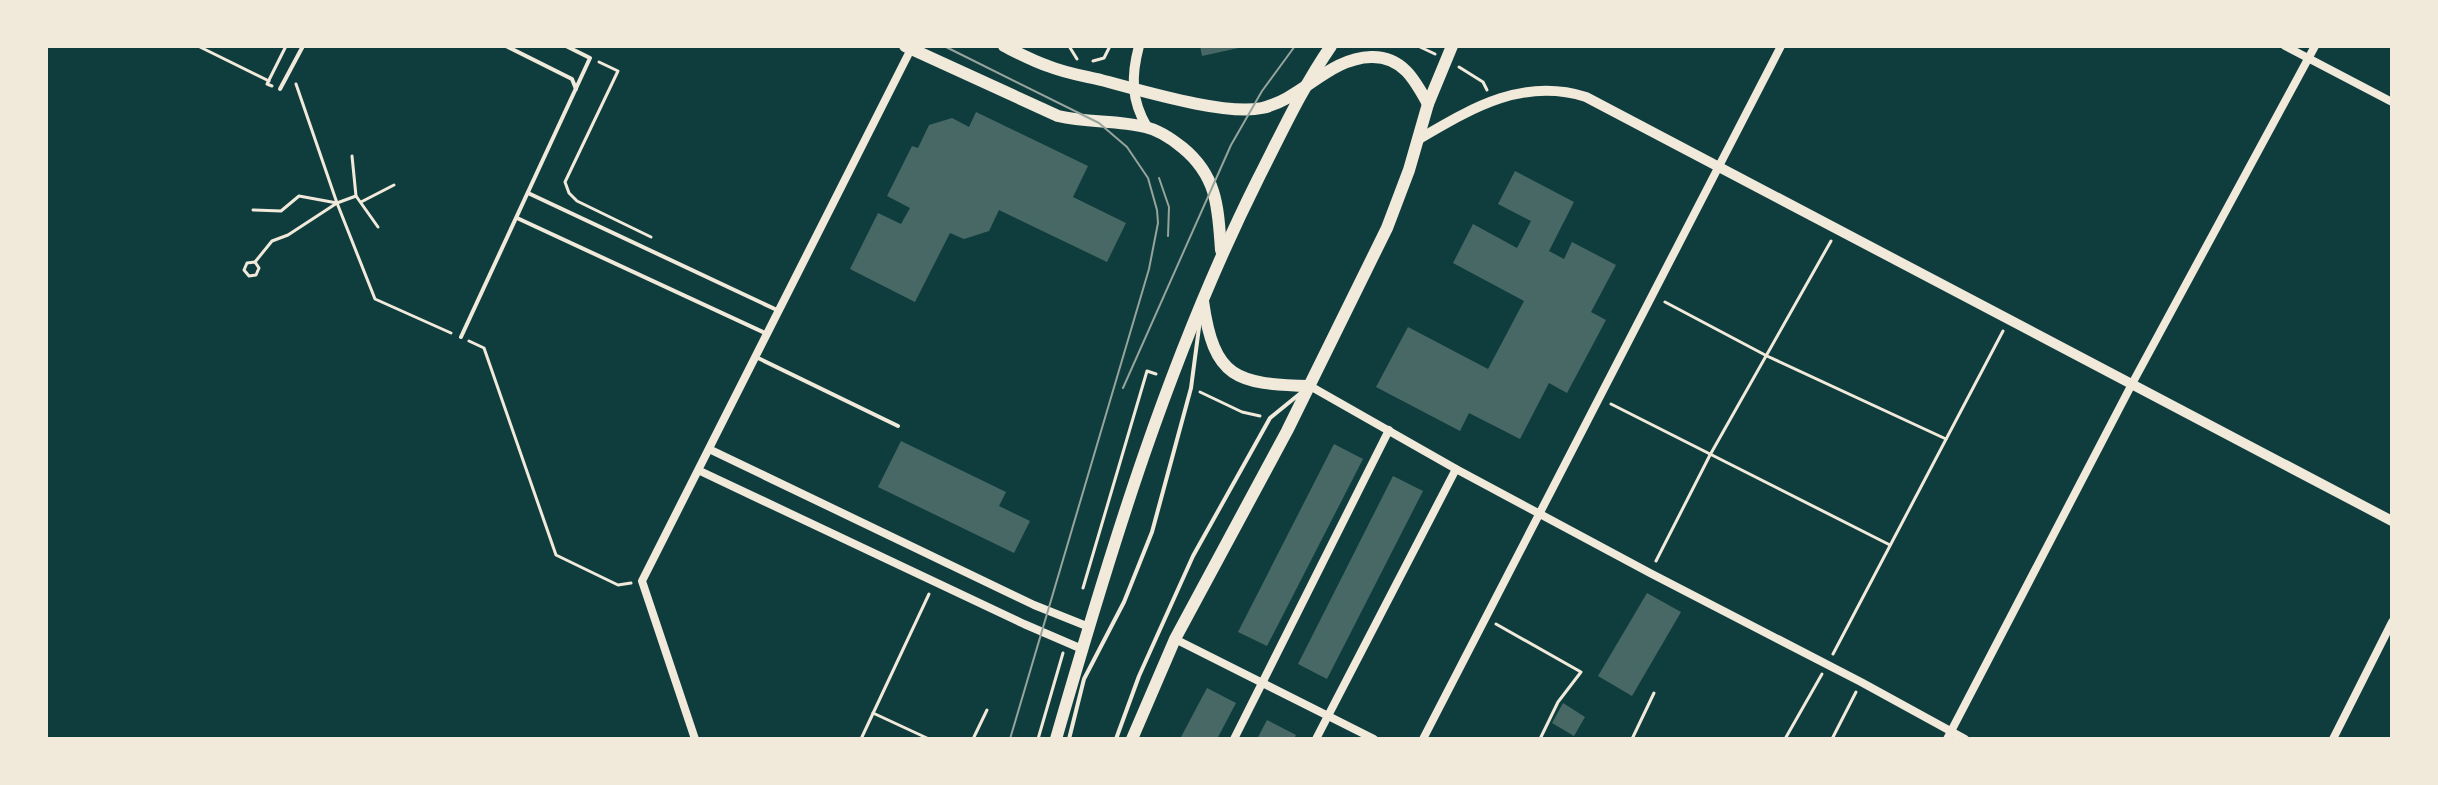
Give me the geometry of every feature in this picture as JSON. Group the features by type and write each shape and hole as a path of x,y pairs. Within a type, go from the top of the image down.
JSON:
{"main road":[{"path":"1004,46 1049,67 1225,109 1251,109 1277,102 1355,59 1386,58 1409,71 1428,104"},
{"path":"1056,739 1082,649 1170,380 1202,297 1306,84 1331,46"},
{"path":"1132,739 1175,639 1310,386 1387,228 1419,139 1428,104 1452,46"},
{"path":"908,48 1058,116 1147,127 1168,137 1191,155 1212,183 1221,253"},
{"path":"1202,297 1211,344 1231,372 1249,381 1310,386"}],"street":[{"path":"1139,46 1132,88 1137,108 1147,127"},
{"path":"1423,739 1781,46"},
{"path":"2285,46 2392,102"},
{"path":"1949,735 2133,382 2315,46"},
{"path":"695,739 642,581 711,450 908,48"},
{"path":"1419,139 1493,100 1530,90 1570,92 1603,104 1837,231 2133,382 2392,521"},
{"path":"1310,386 1456,469 1861,682 1949,735 1965,739"},
{"path":"1234,739 1389,430"},
{"path":"711,450 1034,605 1089,627"},
{"path":"1316,739 1456,469"},
{"path":"700,471 1082,649"},
{"path":"2333,739 2392,622"},
{"path":"1175,639 1374,739"}],"lane":[{"path":"280,89 303,46"},
{"path":"506,46 572,79 576,89"},
{"path":"461,337 590,58 566,46"},
{"path":"528,193 779,311"},
{"path":"517,218 768,334"},
{"path":"1069,739 1084,679 1124,602 1152,532 1191,388 1202,297"},
{"path":"756,357 898,426"},
{"path":"1116,739 1139,676 1193,556 1270,418 1310,386"}],"path":[{"path":"198,46 269,81"},
{"path":"1069,46 1082,65"},
{"path":"1069,60 1082,65 1104,58 1110,46"},
{"path":"590,58 618,71 565,182 569,193 577,201 658,240"},
{"path":"291,68 337,203 375,299 484,348 556,555 618,585 642,581"},
{"path":"352,156 356,196 378,227"},
{"path":"361,202 373,193 394,185"},
{"path":"253,210 281,211 299,196 337,203"},
{"path":"255,262 272,241 288,235 337,203 356,196"},
{"path":"1650,573 1710,455 1837,231"},
{"path":"1651,294 1767,356 1946,439"},
{"path":"1785,739 1828,664 2008,320"},
{"path":"1191,388 1242,412 1270,418"},
{"path":"1598,397 1890,545"},
{"path":"861,739 934,582"},
{"path":"1487,618 1581,672 1558,702 1540,739"},
{"path":"1832,739 1861,682"},
{"path":"1632,739 1654,693"},
{"path":"973,739 987,710"},
{"path":"873,713 929,739"}],"building":[{"path":"1200,46 1243,46 1243,47 1202,56"},
{"path":"976,112 1088,166 1073,197 1126,223 1107,262 999,210 989,231 964,239 950,233 915,302 850,269 878,213 901,224 910,208 887,196 912,146 918,148 929,125 952,118 969,127"},
{"path":"1515,171 1574,202 1549,251 1564,259 1572,242 1616,265 1591,312 1606,320 1567,393 1549,383 1520,439 1469,413 1460,431 1376,387 1408,327 1488,369 1524,301 1453,263 1473,224 1517,248 1531,221 1498,204"},
{"path":"901,441 1006,492 999,506 1030,521 1014,553 878,487"},
{"path":"1334,444 1363,459 1267,646 1238,632"},
{"path":"1393,476 1423,491 1327,679 1298,664"},
{"path":"1647,593 1681,612 1632,696 1598,676"},
{"path":"1207,688 1236,703 1217,739 1180,739"},
{"path":"1563,703 1585,717 1574,736 1552,723"},
{"path":"1267,720 1296,735 1294,739 1257,739"}],"tram line":[{"path":"944,46 1099,123 1127,147 1148,178 1157,210 1158,223 1149,269 1010,739"},
{"path":"1123,388 1231,145 1262,91 1295,46"},
{"path":"1159,178 1169,207 1168,236"}]}
